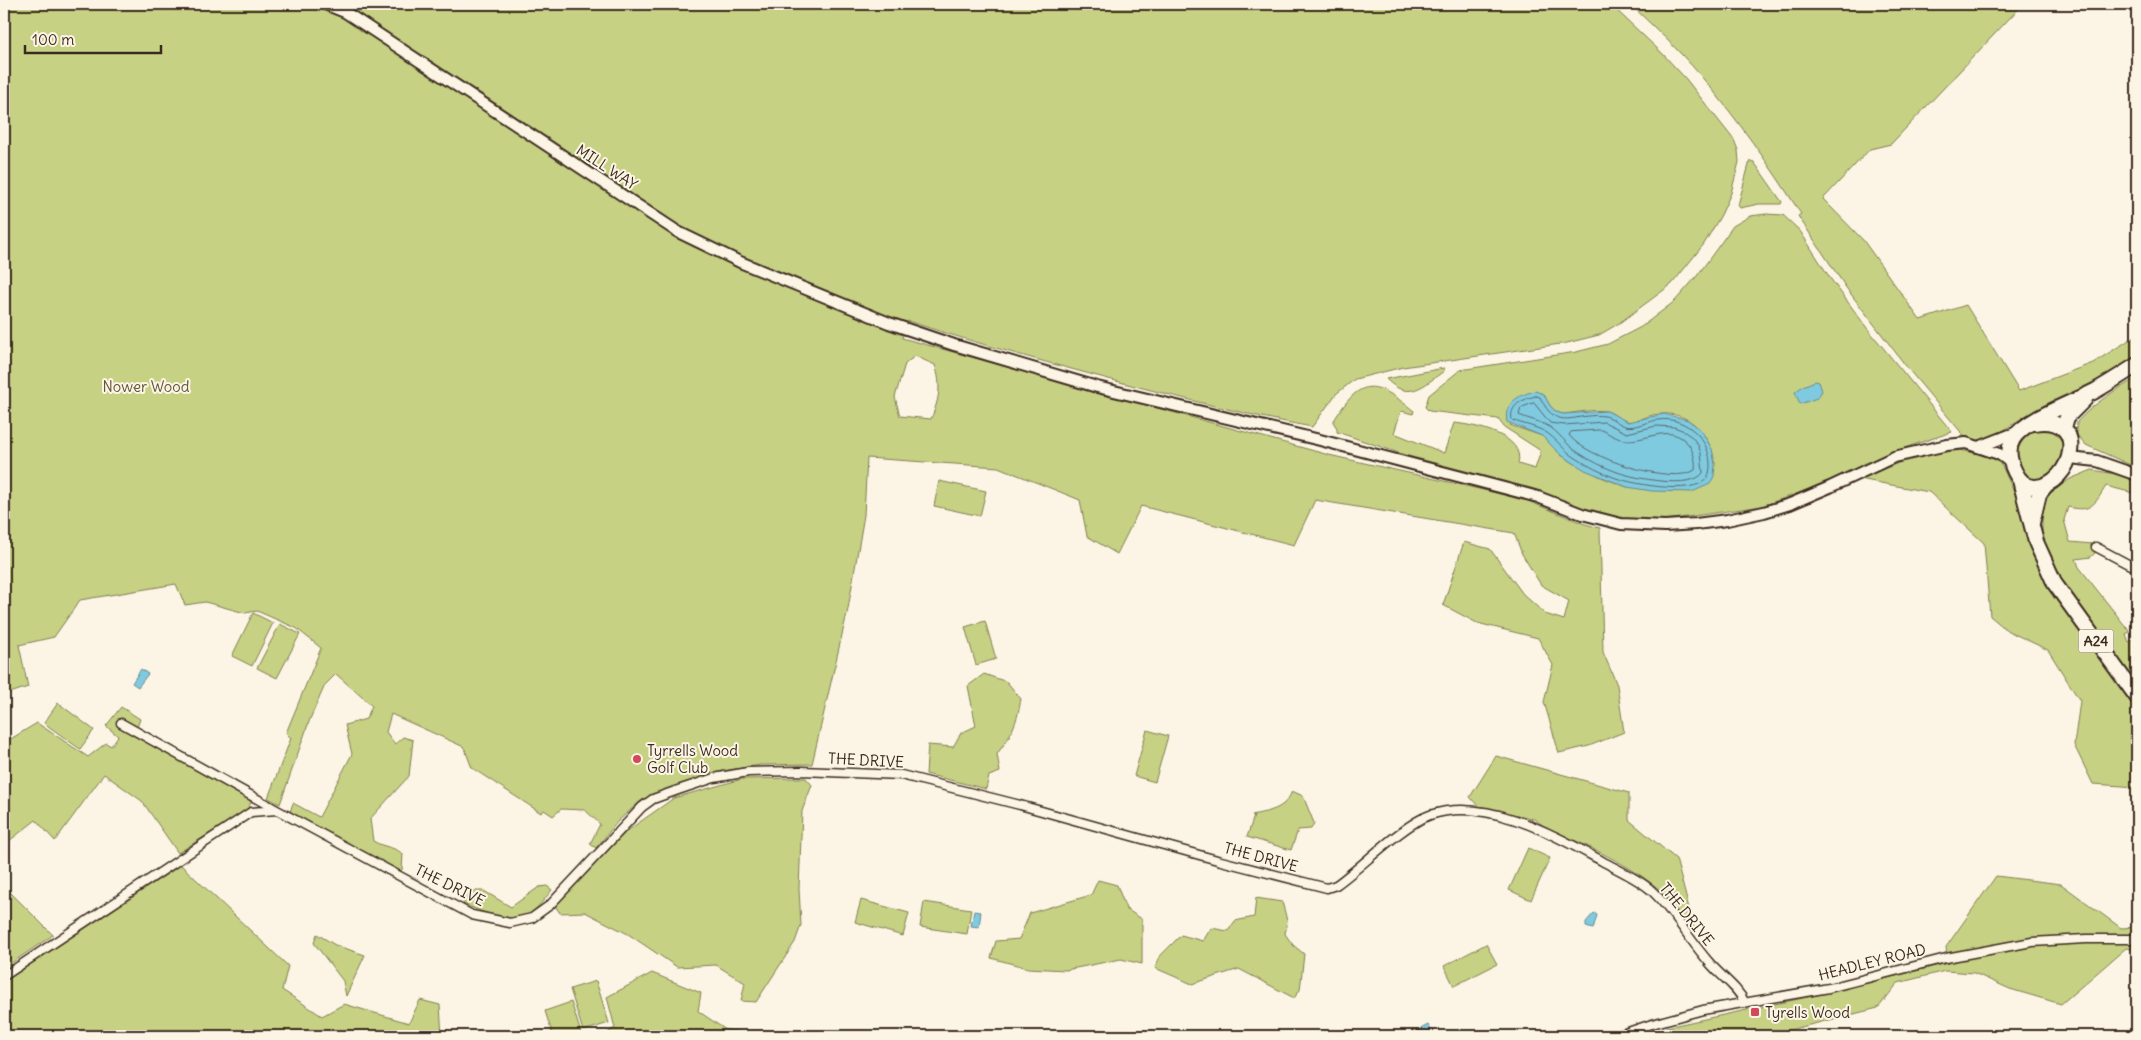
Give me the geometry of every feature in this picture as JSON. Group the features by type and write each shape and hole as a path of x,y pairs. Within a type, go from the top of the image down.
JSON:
{"highway":[{"path":"2047,484 2036,487 2027,486 2020,480 2011,463 2009,451 2013,439 2034,422 2073,400 2093,392 2137,366"},
{"path":"2064,428 2067,418 2093,392"},
{"path":"2032,523 2039,494 2062,471 2070,458 2068,435 2064,428 2053,421 2034,422"},
{"name":"A24","path":"2020,480 2043,560 2055,584 2137,697"}],"main road":[{"name":"MILL WAY","path":"326,4 345,12 678,232 740,262 889,323 954,345 1097,387 1320,440 1538,497 1582,514 1621,524 1665,526 1727,520 1790,504 1894,457 1946,445 1966,443 1979,447"},
{"path":"1979,447 2022,430"},
{"path":"1979,447 1999,454 2011,463"},
{"path":"2070,458 2097,461 2137,475"}],"street":[{"path":"2096,547 2137,567"},
{"path":"121,722 277,810"},
{"name":"THE DRIVE","path":"277,810 472,915 510,923 532,918 550,904 642,807 653,799 714,778 748,772 802,771 913,777 1327,888 1336,885 1405,830 1430,815 1451,811 1480,812 1516,819 1563,840 1649,888 1712,967 1739,991 1745,1003"},
{"path":"4,976 251,812 277,810"},
{"name":"HEADLEY ROAD","path":"1616,1036 1703,1010 1829,988 1946,958 2032,942 2086,939 2137,940"}],"green space":[{"name":"Nower Wood","path":"4,4 1610,4 1662,53 1686,79 1734,140 1738,150 1739,162 1731,193 1704,244 1672,284 1618,324 1599,335 1567,343 1403,367 1355,379 1336,394 1312,427 1243,413 1131,385 991,347 908,321 902,338 1329,455 1523,499 1585,524 1600,528 1603,652 1617,685 1624,732 1589,746 1559,753 1544,702 1553,665 1538,638 1477,623 1443,605 1464,542 1490,549 1523,594 1545,614 1564,620 1569,601 1541,585 1522,554 1514,533 1315,500 1294,545 1141,506 1117,554 1087,536 1080,500 998,467 867,458 864,515 848,609 812,764 760,765 722,771 642,800 618,821 596,848 590,844 600,824 585,810 561,809 553,816 544,810 541,813 472,768 464,747 391,714 386,732 395,744 403,737 413,740 409,776 370,819 373,841 403,854 402,870 398,871 290,812 293,803 319,817 352,754 345,725 366,719 372,706 336,674 325,685 310,719 280,804 268,798 291,738 286,733 321,648 296,628 257,611 245,613 205,602 185,605 176,584 80,600 54,637 19,645 28,687 4,695","holes":["915,356 935,365 939,392 931,419 900,416 895,397 905,364"]},
{"path":"1630,4 2023,4 1891,144 1870,149 1823,199 1863,240 1920,320 1966,305 2019,391 2093,363 2137,335 2137,356 2123,367 2019,420 1995,436 1984,440 1972,440 1965,437 1909,370 1847,289 1798,216 1801,214 1727,108 1683,56"},
{"path":"1750,161 1754,162 1782,202 1781,204 1759,204 1740,208 1738,205"},
{"path":"1766,214 1783,215 1800,231 1830,278 1867,328 1952,432 1904,448 1813,488 1762,506 1666,520 1634,521 1605,516 1577,507 1534,489 1408,456 1337,432 1333,422 1352,396 1360,390 1369,387 1378,388 1400,400 1414,411 1413,414 1401,411 1394,433 1444,453 1454,423 1474,426 1496,433 1507,439 1514,446 1518,454 1518,464 1535,469 1541,451 1504,427 1498,419 1429,411 1425,407 1429,395 1460,370 1576,352 1608,344 1641,327 1675,301 1697,276 1733,226 1750,216","holes":["1544,394 1553,409 1563,414 1601,411 1609,412 1623,420 1629,421 1665,414 1676,415 1686,419 1695,425 1708,442 1715,464 1627,487 1601,477 1561,455 1542,436 1510,425"]},
{"path":"1444,368 1444,371 1429,382 1409,391 1394,386 1386,379"},
{"path":"2137,378 2137,468 2086,445 2076,434 2077,422 2090,409 2113,392"},
{"path":"2043,426 2055,430 2058,434 2063,445 2062,454 2052,471 2040,478 2026,479 2018,462 2018,448 2027,436"},
{"path":"1956,449 1996,458 2003,468 2018,500 2031,549 2050,588 2137,705 2137,787 2093,784 2074,745 2080,701 2048,650 2008,631 1990,616 1984,543 1929,492 1859,479 1908,459"},
{"path":"2092,470 2122,475 2137,481 2137,494 2106,486 2099,498 2087,508 2076,509 2068,507 2064,520 2070,542 2093,544 2095,553 2091,557 2076,559 2079,567 2130,632 2126,634 2129,642 2134,640 2137,649 2137,686 2062,585 2050,562 2042,535 2042,511 2048,495 2070,479"},
{"path":"939,481 986,491 980,516 934,506"},
{"path":"253,613 273,623 252,666 232,656"},
{"path":"985,621 996,659 976,665 965,627"},
{"path":"280,624 300,634 277,678 257,668"},
{"path":"984,674 1007,682 1021,699 1013,728 997,754 1000,772 989,776 986,789 926,774 928,745 953,747 961,733 976,726 968,686"},
{"path":"58,703 94,730 80,749 44,723"},
{"path":"121,707 140,719 134,736 252,800 247,810 178,853 142,801 104,774 55,841 36,820 4,845 4,743 37,723 88,757 106,743 111,746 118,736 106,726"},
{"path":"1147,730 1168,736 1155,782 1134,776"},
{"path":"1496,756 1629,793 1629,820 1676,859 1695,931 1683,921 1661,891 1629,868 1544,826 1534,819 1478,806 1470,797"},
{"path":"806,778 812,785 802,811 799,889 801,925 795,942 756,1002 741,1001 745,983 716,965 677,967 628,934 585,912 560,913 555,906 627,831 674,798 742,779"},
{"path":"1292,791 1303,796 1314,823 1311,829 1298,830 1291,850 1247,837 1254,816 1252,815 1270,811 1281,806"},
{"path":"1528,848 1550,858 1531,900 1509,890"},
{"path":"181,865 288,966 282,990 322,1016 344,1004 409,1023 420,1000 440,1005 442,1036 4,1036 4,982"},
{"path":"1996,876 2061,884 2121,928 2137,927 2137,935 2125,935 2126,943 2137,944 2137,950 2126,948 2061,1004 2010,989 1974,973 1945,971 1898,983 1878,1008 1765,1036 1638,1036 1667,1027 1831,992 1948,963 1946,947"},
{"path":"1098,880 1117,885 1126,909 1142,919 1142,964 1121,959 1066,970 1028,968 991,958 996,941 1019,939 1030,913 1091,895"},
{"path":"4,886 53,935 4,968"},
{"path":"547,886 552,890 537,908 524,917 507,918 497,916 463,904 470,891 484,891 511,907 539,887"},
{"path":"1256,898 1282,902 1287,920 1285,934 1293,945 1304,954 1300,990 1294,998 1239,969 1192,984 1155,968 1160,956 1181,935 1203,941 1211,928 1228,931 1235,921 1254,917"},
{"path":"861,900 909,913 903,936 855,922"},
{"path":"924,902 971,909 967,934 920,927"},
{"path":"317,934 335,945 365,955 346,996 343,981 314,943"},
{"path":"1486,944 1497,964 1454,986 1444,966"},
{"path":"652,973 701,993 698,1011 726,1030 737,1031 749,1036 603,1036 615,1028 607,997"},
{"path":"596,981 609,1023 583,1031 570,989"},
{"path":"571,1002 582,1036 553,1036 545,1011"}],"water":[{"path":"1815,381 1819,382 1822,391 1817,398 1800,404 1795,392"},
{"path":"1535,391 1544,394 1553,409 1563,414 1607,411 1628,422 1664,414 1688,420 1701,430 1712,449 1715,464 1714,476 1710,484 1692,492 1652,491 1627,487 1585,470 1561,455 1542,436 1507,422 1506,415 1510,405 1523,395"},
{"path":"141,669 148,674 138,687 132,683"},
{"path":"974,911 981,912 979,927 971,926"},
{"path":"1594,913 1597,915 1593,929 1586,927 1586,922"},
{"path":"1428,1025 1431,1030 1418,1036 1409,1036 1409,1035"}],"place":[{"name":"Tyrrells Wood Golf Club","path":"637,759"},
{"name":"Tyrells Wood","path":"1755,1012"}]}
